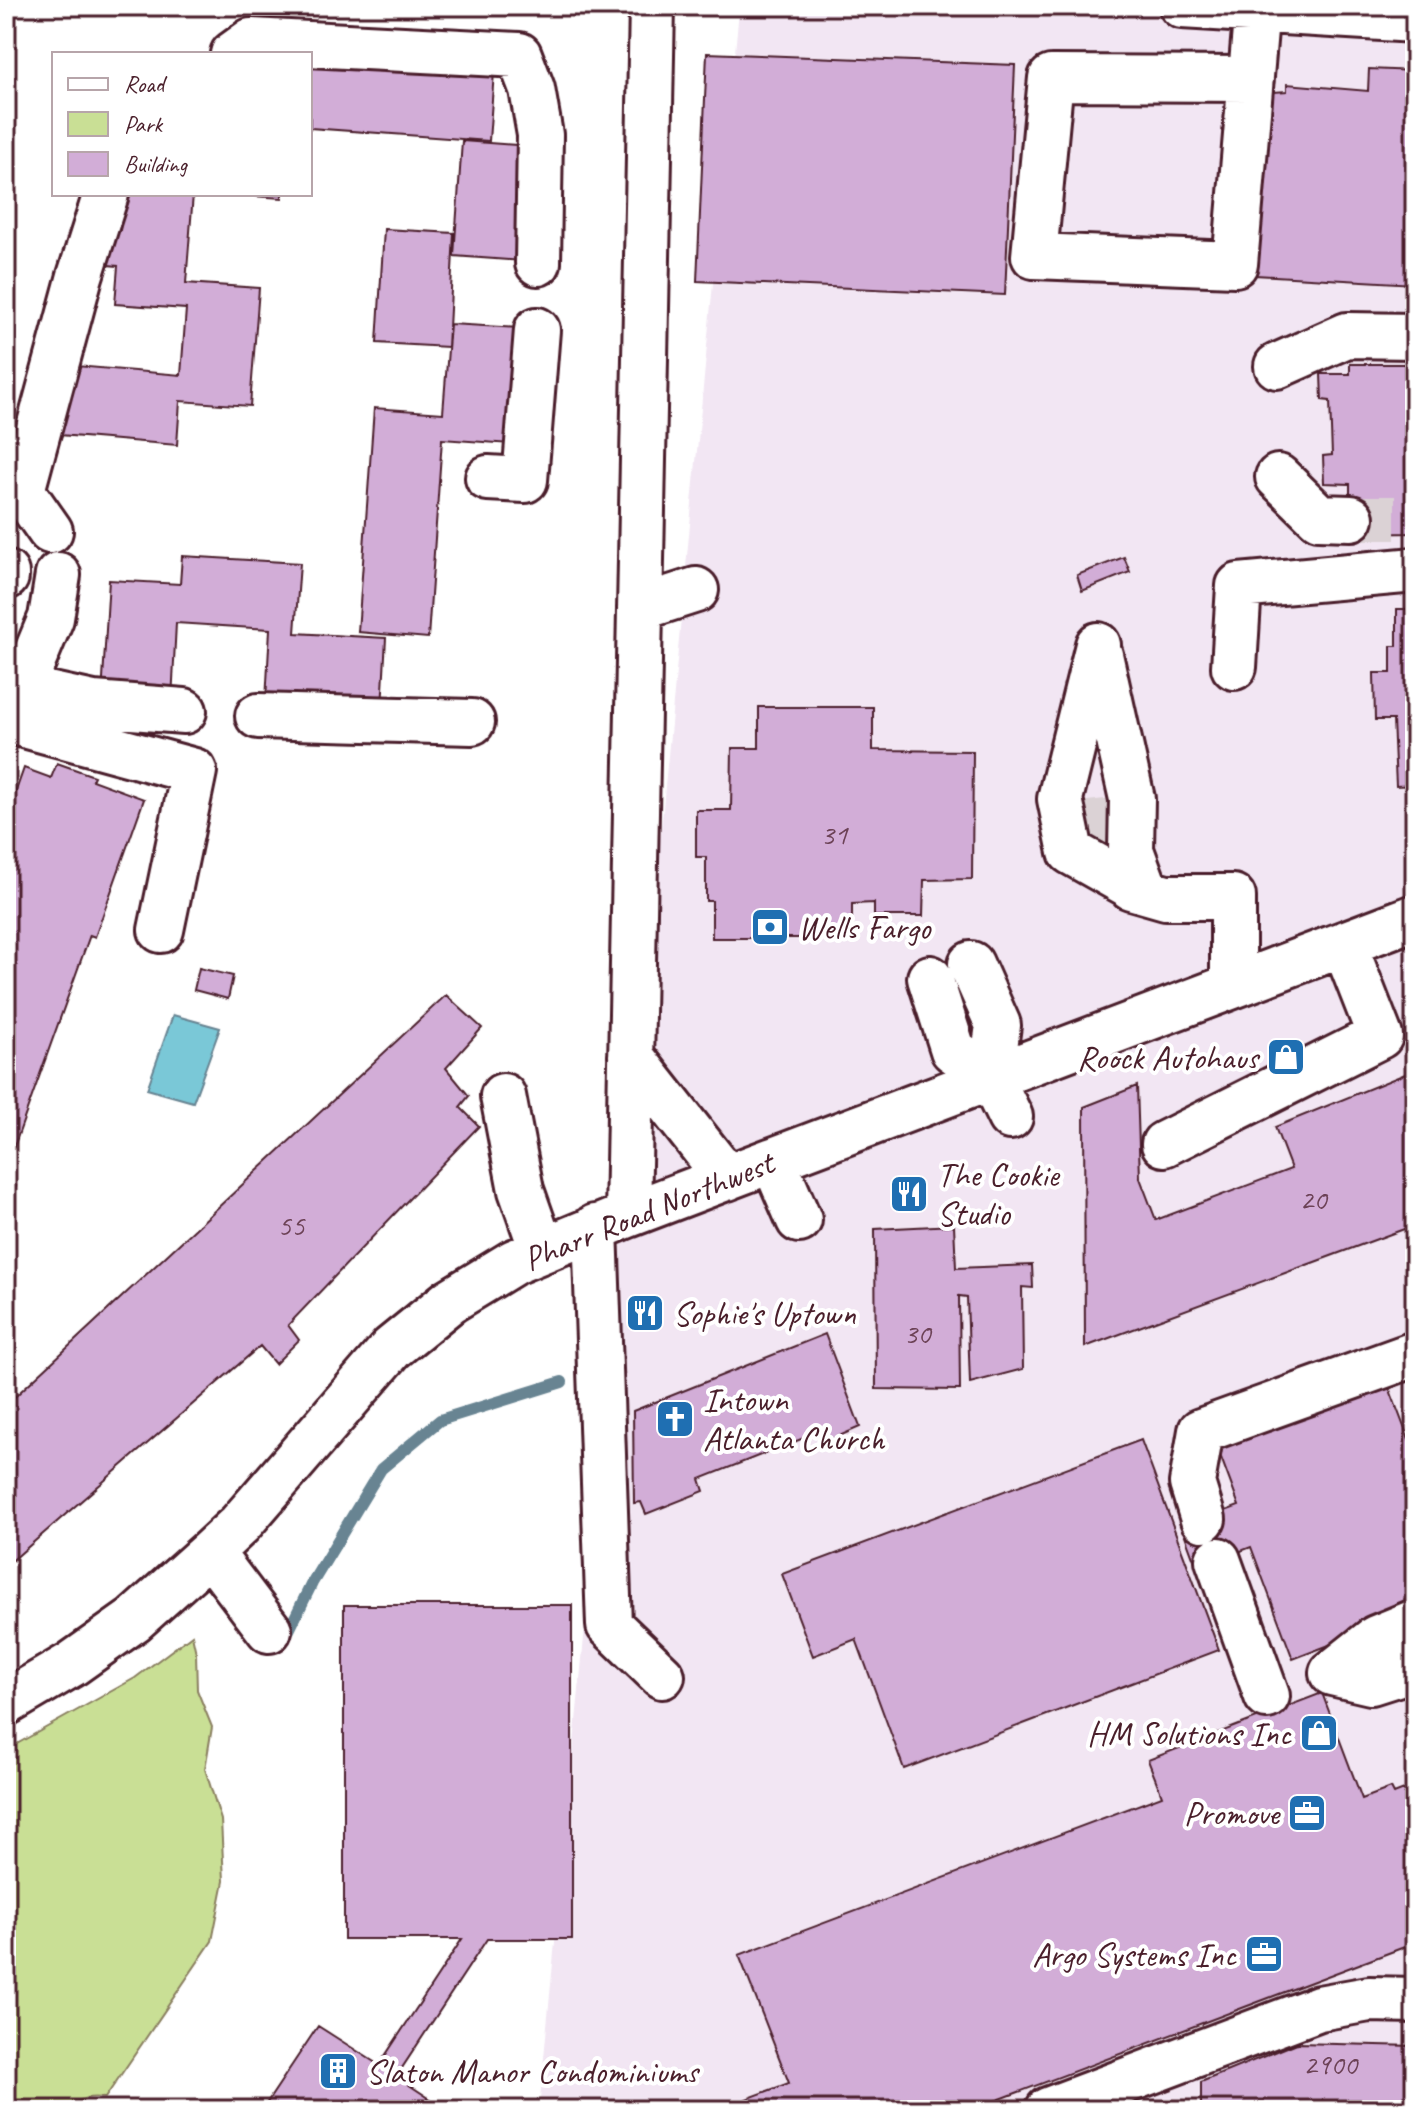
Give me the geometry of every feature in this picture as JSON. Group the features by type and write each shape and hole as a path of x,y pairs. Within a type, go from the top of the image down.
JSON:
{"street":[{"path":"652,6 631,1056 612,1221 609,1625 662,1676"},
{"path":"1182,6 1257,8 1415,20"},
{"path":"1251,79 1051,78 1034,256 1235,264 1251,79 1257,8"},
{"path":"236,52 251,41 519,55 532,89 540,135 538,263"},
{"path":"50,531 14,495 105,196"},
{"path":"488,478 525,480 537,330"},
{"path":"1277,366 1347,335 1415,336"},
{"path":"1278,477 1319,517 1351,518"},
{"path":"1234,667 1239,586 1415,570"},
{"path":"11,698 51,618 58,575"},
{"path":"640,608 696,590"},
{"path":"1105,799 1098,645 1086,851 1166,897 1233,897 1233,986"},
{"path":"11,698 184,711"},
{"path":"11,698 194,771 161,930"},
{"path":"258,716 472,722"},
{"name":"Pharr Road Northwest","path":"6,1703 72,1664 134,1620 240,1524 392,1348 450,1301 514,1262 612,1221 1415,917"},
{"path":"1164,1144 1380,1036 1344,944"},
{"path":"971,964 998,1025 991,1078"},
{"path":"930,978 953,1050 991,1078 1010,1117"},
{"path":"631,1056 727,1178"},
{"path":"503,1096 521,1190 542,1250"},
{"path":"773,1160 799,1220"},
{"path":"1185,1498 1201,1431 1415,1354"},
{"path":"210,1552 269,1630"},
{"path":"1215,1581 1267,1696"},
{"path":"1415,1622 1376,1638 1332,1673 1371,1682 1415,1668"},
{"path":"1048,2110 1319,2008 1369,1999 1415,2000"}],"shaded area":[{"path":"665,6 1415,6 1415,2110 539,2110 739,10"}],"green space":[{"path":"192,1635 197,1690 212,1727 205,1769 221,1820 224,1881 212,1941 105,2098 86,2098 58,2110 44,2112 6,2110 6,1750 135,1678"}],"water":[{"path":"173,1015 220,1028 193,1102 147,1089"}],"building":[{"path":"707,53 1015,65 1005,295 697,281"},
{"path":"312,58 494,72 489,141 312,128"},
{"path":"1264,64 1274,66 1274,92 1287,91 1287,84 1368,91 1369,69 1415,71 1415,284 1255,275"},
{"path":"462,141 531,146 523,261 454,256"},
{"path":"123,196 193,196 186,283 259,288 250,406 180,401 177,445 60,435 65,365 181,375 186,309 115,304 118,266 108,265 111,230 120,231"},
{"path":"384,229 454,233 448,347 377,343"},
{"path":"450,324 519,328 511,444 442,439 428,638 358,632 374,408 443,413"},
{"path":"1350,364 1415,364 1415,533 1350,534 1350,484 1324,483 1323,456 1332,455 1330,401 1322,400 1321,374 1350,374"},
{"path":"182,556 300,563 295,633 386,638 382,708 266,701 270,629 176,623 172,700 102,696 109,580 180,584"},
{"path":"1124,557 1130,572 1082,591 1077,575"},
{"path":"1397,609 1415,609 1415,785 1396,786 1393,720 1375,720 1374,673 1391,673 1391,646 1397,646"},
{"path":"759,707 873,707 873,750 973,751 972,879 924,880 923,916 874,916 874,903 852,904 852,938 712,938 712,901 706,901 706,857 696,857 696,810 731,810 732,748 759,748"},
{"path":"57,763 144,799 95,937 90,935 6,1169 6,819 24,768 51,778"},
{"path":"199,968 233,976 228,999 194,990"},
{"path":"446,995 482,1028 446,1068 469,1096 460,1107 479,1126 288,1325 299,1340 275,1364 260,1346 6,1566 6,1405"},
{"path":"1415,1070 1415,1225 1085,1347 1084,1107 1137,1086 1140,1178 1156,1220 1291,1169 1275,1127"},
{"path":"6,1182 16,1186 6,1213"},
{"path":"954,1225 956,1268 1032,1265 1033,1288 1022,1287 1023,1369 970,1383 967,1297 959,1296 960,1390 876,1389 875,1229"},
{"path":"825,1334 860,1427 828,1441 824,1430 700,1479 704,1491 646,1514 641,1502 634,1503 633,1411"},
{"path":"1387,1382 1415,1456 1415,1612 1293,1659 1251,1547 1197,1568 1182,1527 1239,1506 1216,1444"},
{"path":"1141,1440 1219,1650 904,1769 856,1639 813,1656 782,1574"},
{"path":"344,1605 572,1605 572,1939 487,1939 396,2077 379,2065 462,1939 344,1939"},
{"path":"1322,1693 1362,1799 1391,1788 1394,1794 1409,1788 1415,1799 1415,1943 971,2110 750,2110 746,2099 789,2083 739,1955 1162,1796 1148,1760"},
{"name":"Slaton Manor Condominiums","path":"318,2026 379,2065 447,2110 262,2110"},
{"path":"1297,2043 1415,2046 1415,2110 1201,2110 1201,2082"}],"waterway":[{"path":"289,1630 312,1583 381,1469 440,1420 562,1382"}],"tunnel":[{"path":"1351,518 1415,518"},
{"path":"1105,799 1111,850"}],"place":[{"name":"Wells Fargo","path":"770,927"},
{"name":"Roock Autohaus","path":"1286,1057"},
{"name":"The Cookie Studio","path":"909,1194"},
{"name":"Sophie's Uptown","path":"645,1313"},
{"name":"Intown Atlanta Church","path":"675,1419"},
{"name":"HM Solutions Inc","path":"1319,1733"},
{"name":"Promove","path":"1307,1813"},
{"name":"Argo Systems Inc","path":"1264,1954"},
{"name":"Slaton Manor Condominiums","path":"338,2071"}]}
